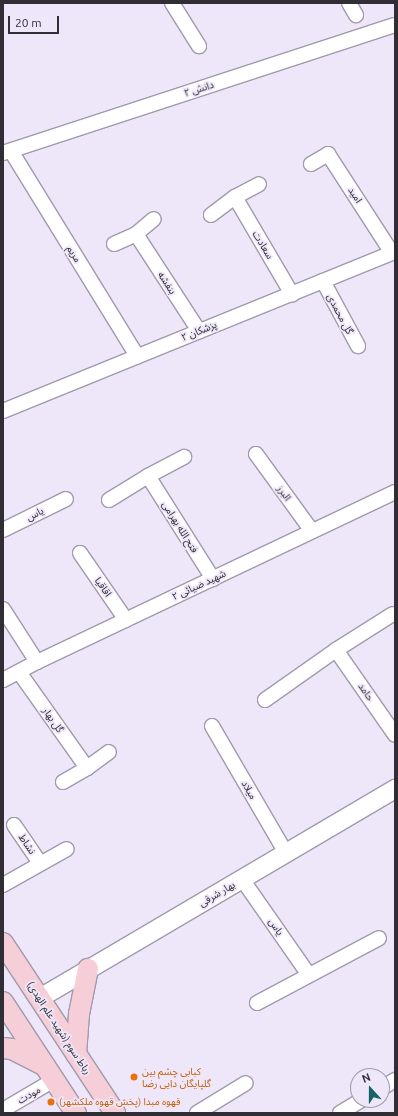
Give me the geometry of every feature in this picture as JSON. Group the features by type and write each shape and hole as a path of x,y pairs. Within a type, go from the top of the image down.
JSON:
{"main road":[{"name":"رباط سوم (شهید علم الهدی)","path":"3,943 115,1113"},
{"path":"76,1054 79,1014 88,970"},
{"path":"40,998 6,1012 50,1073 76,1113"},
{"path":"3,1048 12,1049 50,1073"}],"street":[{"path":"172,3 199,46"},
{"path":"349,3 356,15"},
{"name":"دانش ۲","path":"7,152 395,25"},
{"name":"مریم","path":"7,152 137,356"},
{"name":"امید","path":"311,164 328,154 394,252"},
{"path":"211,215 235,197 258,184"},
{"name":"سعادت","path":"235,197 292,294"},
{"path":"114,244 136,234 154,219"},
{"name":"بنفشه","path":"136,234 199,331"},
{"name":"پزشکان ۲","path":"3,410 394,252"},
{"name":"گل محمدی","path":"323,281 358,346"},
{"name":"البرز","path":"256,454 312,531"},
{"path":"109,500 148,476 184,457"},
{"name":"فتح الله بهرامی","path":"148,476 213,579"},
{"name":"شهید ضیائی ۲","path":"3,680 37,662 395,492"},
{"name":"یاس","path":"3,530 66,498"},
{"name":"اقاقیا","path":"80,554 126,620"},
{"path":"3,609 37,662"},
{"path":"264,700 336,650 393,614"},
{"name":"حامد","path":"336,650 395,735"},
{"name":"گل بهار","path":"19,672 87,768"},
{"name":"میلاد","path":"212,726 286,853"},
{"path":"63,782 87,768 109,752"},
{"name":"بهار شرقی","path":"40,998 395,789"},
{"name":"نشاط","path":"14,825 40,863"},
{"name":"نشاط","path":"3,885 67,849"},
{"name":"یاس","path":"242,879 309,975"},
{"path":"257,1003 379,938"},
{"name":"مودت","path":"3,1110 50,1073"},
{"path":"197,1113 246,1084"},
{"path":"340,1113 350,1107"}],"place":[{"name":"کبابی چشم بین گلپایگان دایی رضا","path":"134,1077"},
{"name":"قهوه مبدا (پخش قهوه ملکشهر)","path":"51,1102"}]}
